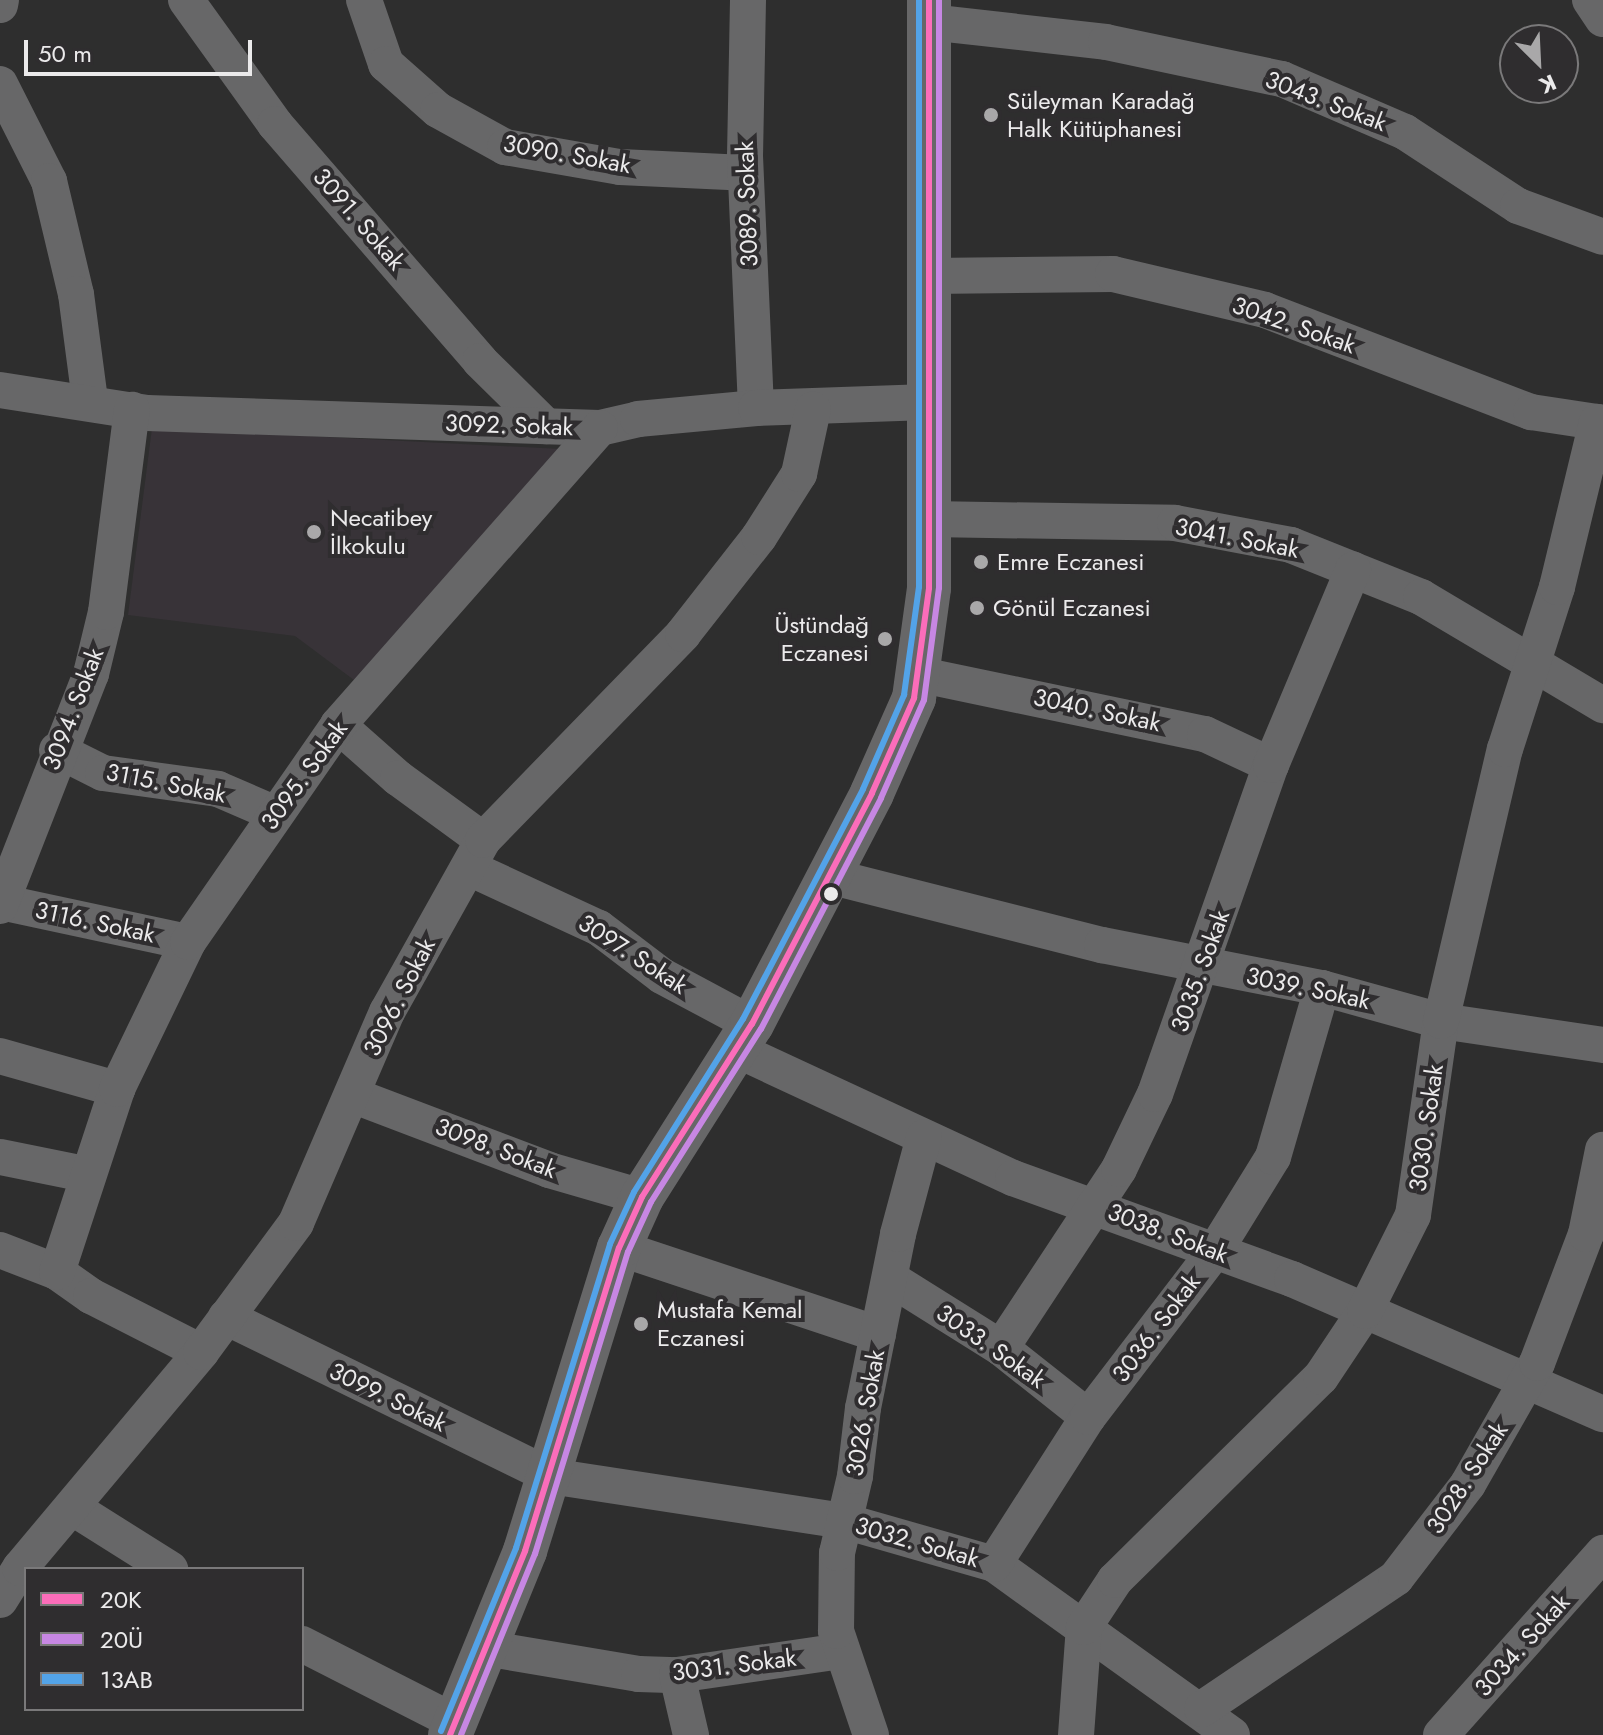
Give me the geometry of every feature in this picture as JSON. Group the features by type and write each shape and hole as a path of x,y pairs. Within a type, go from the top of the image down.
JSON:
{"street":[{"name":"3091. Sokak","path":"186,0 275,124 480,361 546,426"},
{"name":"3090. Sokak","path":"364,0 386,64 438,110 505,147 620,167 745,173"},
{"name":"3089. Sokak","path":"748,0 745,173 756,408"},
{"path":"1590,0 1603,19"},
{"path":"304,1645 453,1728 550,1476 619,1248 642,1197 744,1036 829,876 914,698 929,588 929,11"},
{"name":"3043. Sokak","path":"929,11 1106,42 1282,79 1405,132 1518,206 1603,237"},
{"path":"0,84 49,181 76,294 90,401"},
{"name":"3042. Sokak","path":"929,276 1113,274 1265,310 1531,412 1600,422"},
{"name":"3092. Sokak","path":"0,390 90,401 132,410 600,428 756,408 813,409 928,402"},
{"name":"3096. Sokak","path":"0,1600 10,1564 73,1508 201,1352 296,1223 387,1012 476,854 683,634 759,537 799,474 813,409"},
{"name":"3094. Sokak","path":"1,904 57,750 91,674 106,612 132,410"},
{"name":"3030. Sokak","path":"1076,1735 1084,1627 1115,1580 1321,1377 1365,1311 1413,1215 1441,1021 1505,749 1600,422"},
{"name":"3095. Sokak","path":"57,1272 85,1174 117,1089 188,942 338,725 600,428"},
{"name":"3041. Sokak","path":"929,519 1175,523 1291,545 1421,597 1603,705"},
{"name":"3035. Sokak","path":"1001,1348 1058,1256 1097,1206 1155,1094 1203,966 1271,765 1353,570"},
{"name":"3040. Sokak","path":"917,674 1205,734 1271,765"},
{"name":"3097. Sokak","path":"338,725 476,854 599,928 744,1036"},
{"name":"3115. Sokak","path":"57,750 103,773 218,789 276,814"},
{"name":"3039. Sokak","path":"829,876 1203,966 1322,988 1441,1021 1603,1045"},
{"name":"3116. Sokak","path":"1,904 188,942"},
{"name":"3036. Sokak","path":"994,1564 1088,1417 1215,1251 1273,1157 1322,988"},
{"name":"3038. Sokak","path":"744,1036 924,1137 1013,1178 1215,1251 1365,1311 1603,1414"},
{"path":"0,1056 117,1089"},
{"name":"3098. Sokak","path":"352,1095 549,1170 642,1197"},
{"name":"3026. Sokak","path":"871,1735 841,1651 837,1553 878,1334 924,1137"},
{"name":"3028. Sokak","path":"1222,1728 1396,1578 1468,1484 1527,1382 1586,1234 1603,1150"},
{"path":"0,1157 85,1174"},
{"path":"619,1248 878,1334"},
{"path":"0,1250 57,1272 91,1296 201,1352"},
{"name":"3033. Sokak","path":"891,1279 1001,1348 1088,1417"},
{"name":"3099. Sokak","path":"226,1317 550,1476"},
{"name":"3032. Sokak","path":"550,1476 844,1521 994,1564 1222,1728"},
{"path":"73,1508 167,1567"},
{"name":"3034. Sokak","path":"1441,1735 1603,1553"},
{"name":"3031. Sokak","path":"485,1648 639,1674 677,1675 841,1651"},
{"path":"677,1675 691,1735"}],"shaded area":[{"name":"Necatibey İlkokulu","path":"152,428 561,449 358,683 295,636 128,615"}],"transit line":[{"name":"13AB","path":"441,1731 516,1548 610,1244 634,1192 743,1019 863,789 904,695 919,587 919,0"},
{"name":"20K","path":"450,1735 525,1551 619,1248 642,1197 752,1024 872,793 914,698 929,588 929,0"},
{"name":"20Ü","path":"461,1735 535,1554 628,1252 651,1202 761,1029 881,798 924,700 939,588 939,0"}],"place":[{"name":"Süleyman Karadağ Halk Kütüphanesi","path":"991,115"},
{"name":"Necatibey İlkokulu","path":"314,532"},
{"name":"Emre Eczanesi","path":"981,562"},
{"name":"Gönül Eczanesi","path":"977,608"},
{"name":"Üstündağ Eczanesi","path":"885,639"},
{"name":"Mustafa Kemal Eczanesi","path":"641,1324"}]}
